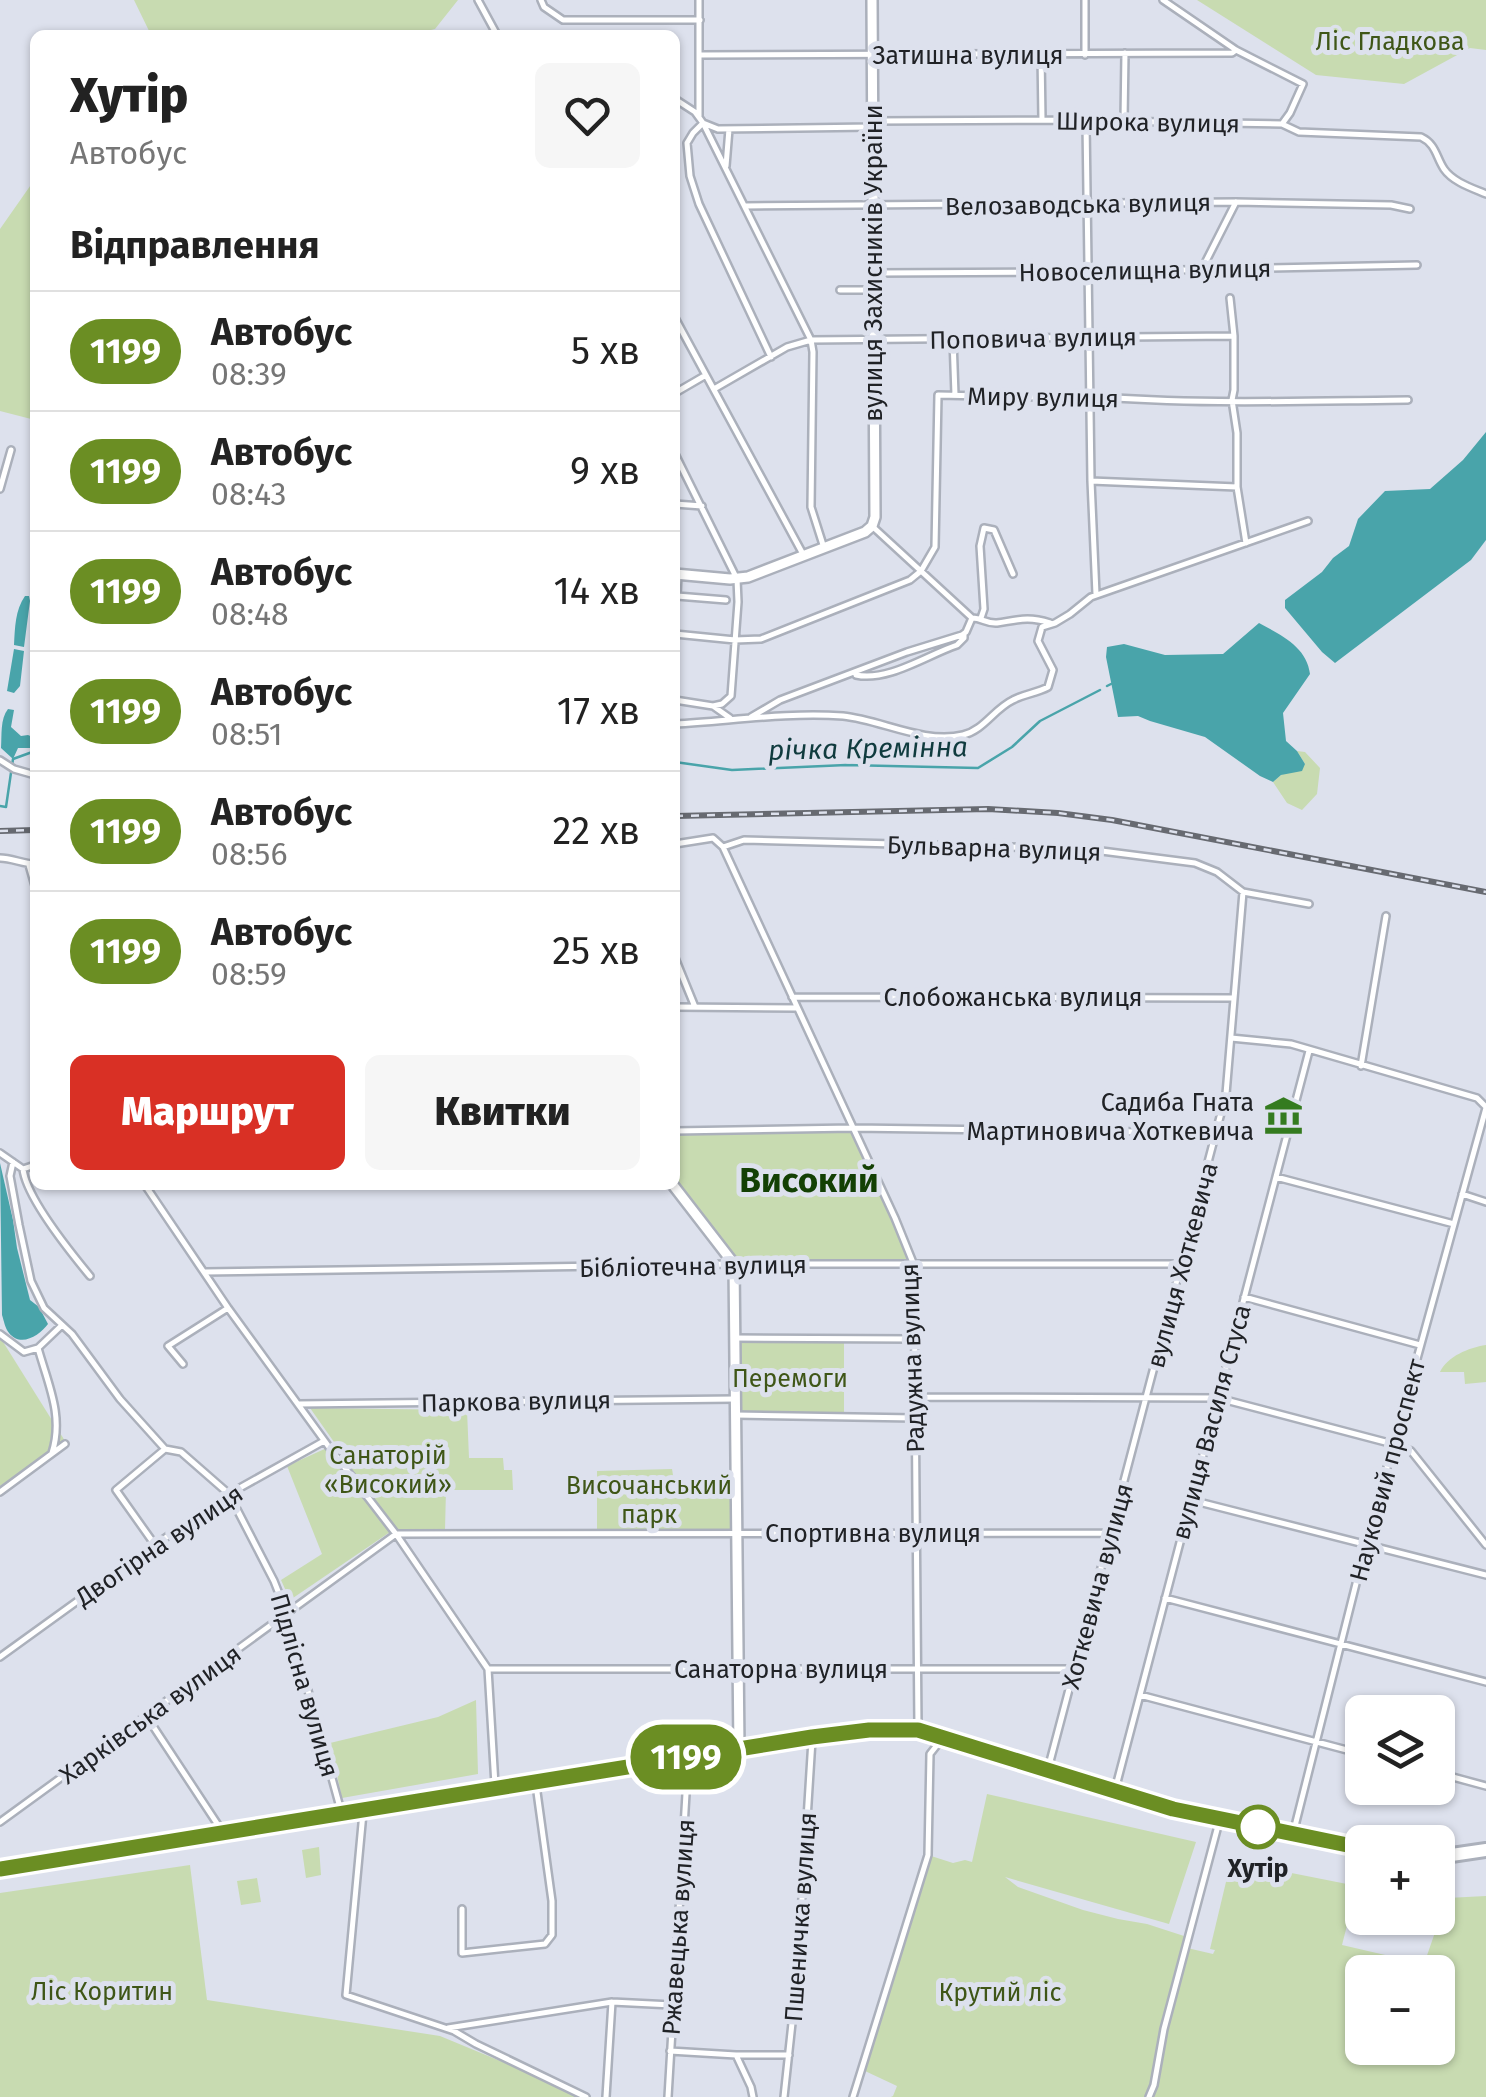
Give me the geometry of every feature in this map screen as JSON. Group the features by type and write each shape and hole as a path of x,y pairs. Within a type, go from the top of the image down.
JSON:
{"highway":[{"path":"0,1869 869,1730 918,1730 1114,1793 1345,1845"},
{"path":"1455,1855 1486,1850"}],"street":[{"path":"478,0 494,30"},
{"path":"541,0 544,7 563,20 700,20"},
{"path":"699,0 701,121 688,142 690,176 699,204 771,357"},
{"name":"вулиця Захисників України","path":"872,0 872,526"},
{"path":"1085,0 1085,55"},
{"path":"1163,0 1236,50 1303,84 1282,124"},
{"name":"Затишна вулиця","path":"700,55 1085,55 1236,50"},
{"path":"1124,121 1125,53"},
{"path":"1040,54 1042,120"},
{"path":"680,102 701,121 811,340 812,506 824,548"},
{"name":"Широка вулиця","path":"701,121 718,129 1042,120 1282,124 1299,132 1421,137 1433,146 1451,176 1486,194"},
{"path":"1086,122 1096,595"},
{"path":"726,169 728,129"},
{"path":"1202,270 1236,202"},
{"name":"Велозаводська вулиця","path":"745,206 1236,202 1391,205 1410,209"},
{"name":"Новоселищна вулиця","path":"872,273 1417,266"},
{"path":"840,290 873,290"},
{"path":"1230,298 1237,487 1246,543"},
{"path":"680,327 804,556"},
{"name":"Поповича вулиця","path":"811,340 1234,336"},
{"path":"954,339 955,395"},
{"path":"680,340 687,340"},
{"path":"714,389 787,347 811,340"},
{"path":"680,390 706,376"},
{"name":"Миру вулиця","path":"921,571 936,547 938,396 1408,400"},
{"path":"0,489 11,450"},
{"path":"680,463 737,579 738,602 729,700 713,706 680,701"},
{"path":"1092,481 1237,487"},
{"path":"680,504 703,506"},
{"path":"680,724 730,718 846,716 927,735 960,736 981,727 1013,700 1048,687 1053,676 1038,637 1042,626 1070,614 1096,595 1308,522"},
{"path":"680,574 748,577 872,526 972,618 994,624 1023,618 1050,623"},
{"path":"981,618 984,609 980,546 984,528 994,530 1014,574"},
{"path":"680,634 761,639 910,580 921,571"},
{"path":"680,596 726,600"},
{"path":"854,674 885,675 958,645 972,618"},
{"path":"750,718 780,700 964,634"},
{"path":"713,706 730,718"},
{"path":"0,760 30,773"},
{"name":"Бульварна вулиця","path":"680,843 713,838 723,847 744,840 1086,849 1195,863 1217,872 1243,892 1309,904"},
{"name":"Радужна вулиця","path":"723,847 914,1265 918,1730"},
{"path":"0,858 30,863"},
{"name":"вулиця Хоткевича","path":"1146,1400 1226,1094 1243,892"},
{"path":"1361,1066 1386,916"},
{"path":"680,971 694,1007"},
{"name":"Слобожанська вулиця","path":"792,996 1234,998"},
{"path":"680,1007 797,1008"},
{"path":"1231,1038 1291,1044 1477,1098 1485,1111"},
{"name":"вулиця Василя Стуса","path":"1114,1793 1309,1051"},
{"name":"Науковий проспект","path":"1293,1834 1366,1544 1485,1111"},
{"path":"680,1131 853,1128 1216,1133"},
{"path":"0,1153 23,1169 30,1191 90,1276"},
{"path":"0,1334 24,1352 38,1348 60,1326 44,1308 31,1281 11,1189 13,1162"},
{"path":"23,1169 30,1166"},
{"path":"1276,1176 1454,1224"},
{"path":"148,1190 228,1308 396,1534 488,1669 495,1788"},
{"path":"677,1190 734,1264 739,1749"},
{"path":"1462,1194 1486,1202"},
{"name":"Бібліотечна вулиця","path":"205,1272 734,1264 1181,1266"},
{"path":"1244,1297 1421,1345"},
{"path":"183,1364 168,1346 228,1308"},
{"name":"Підлісна вулиця","path":"60,1326 72,1334 120,1399 165,1449 181,1452 229,1494 287,1614 342,1814"},
{"path":"734,1338 914,1339"},
{"path":"38,1348 58,1423 52,1453"},
{"path":"915,1397 1218,1398 1411,1451 1486,1545"},
{"name":"Паркова вулиця","path":"298,1404 735,1399"},
{"name":"Хоткевича вулиця","path":"1047,1772 1146,1400"},
{"path":"735,1415 915,1418"},
{"name":"Двогірна вулиця","path":"0,1657 229,1494 324,1441"},
{"path":"0,1492 65,1444"},
{"path":"154,1545 116,1490 165,1449"},
{"path":"1191,1500 1486,1575"},
{"name":"Спортивна вулиця","path":"396,1534 1111,1533"},
{"name":"Харківська вулиця","path":"0,1822 396,1534"},
{"path":"1166,1598 1486,1682"},
{"name":"Санаторна вулиця","path":"488,1669 1074,1669"},
{"path":"1140,1694 1345,1750"},
{"path":"146,1717 224,1834"},
{"name":"Пшеничка вулиця","path":"784,2097 797,1977 812,1737"},
{"path":"854,2097 928,1854 930,1754 943,1737"},
{"name":"Ржавецька вулиця","path":"668,2097 688,1757"},
{"path":"1455,1778 1486,1786"},
{"path":"462,1909 462,1954 545,1944 552,1935 552,1901 536,1782"},
{"path":"364,1810 346,1995 446,2028 586,2097"},
{"path":"1149,2097 1220,1819"},
{"path":"446,2028 612,2002 672,2005"},
{"path":"606,2097 612,2002"},
{"path":"670,2050 789,2055"},
{"path":"736,2055 752,2097"}],"green space":[{"path":"134,0 458,0 431,30 149,30"},
{"name":"Ліс Гладкова","path":"1197,0 1486,0 1486,50 1470,48 1404,84 1316,75"},
{"path":"30,186 30,419 0,411 0,229"},
{"path":"1297,751 1305,752 1320,768 1317,794 1302,810 1287,803 1273,782 1305,764"},
{"path":"853,1128 914,1265 734,1264 679,1190 680,1131"},
{"path":"0,1337 65,1441 0,1486"},
{"name":"Перемоги","path":"735,1343 844,1343 844,1412 735,1412"},
{"path":"1486,1345 1486,1382 1465,1384 1464,1372 1440,1372 1459,1354"},
{"name":"Санаторій «Високий»","path":"310,1408 467,1410 469,1458 503,1458 504,1470 512,1470 513,1490 446,1490 445,1530 393,1530 290,1600 281,1580 322,1554 287,1466 334,1442"},
{"name":"Височанський парк","path":"672,1469 674,1481 733,1480 733,1532 597,1531 597,1471"},
{"path":"476,1700 478,1774 342,1798 330,1743 438,1717"},
{"name":"Крутий ліс","path":"987,1794 1196,1842 1169,1924 1005,1877 1018,1887 1083,1910 1184,1936 1183,1947 1213,1954 1215,1950 1210,1949 1231,1861 1345,1884 1342,1945 1385,1955 1345,1955 1345,2065 1455,2065 1455,1955 1427,1955 1434,1935 1455,1935 1455,1898 1486,1896 1486,2097 891,2097 897,2086 865,2071 894,1980 898,1948 928,1855 953,1863 972,1862"},
{"path":"319,1847 321,1875 306,1878 302,1850"},
{"name":"Ліс Коритин","path":"190,1865 207,2000 440,2036 587,2097 0,2097 0,1893"},
{"path":"257,1878 261,1902 241,1905 237,1881"}],"water":[{"path":"1486,432 1486,540 1471,560 1335,663 1285,608 1285,600 1349,546 1358,519 1385,491 1430,489 1463,460"},
{"path":"25,596 30,601 24,647 14,645 17,613"},
{"path":"1259,623 1292,643 1308,665 1310,674 1283,713 1286,741 1305,764 1302,771 1281,775 1273,782 1205,737 1138,716 1118,717 1107,647 1124,644 1165,655 1223,654"},
{"path":"14,649 24,651 20,686 14,693 7,691"},
{"path":"14,710 11,727 21,736 30,736 30,748 18,748 13,759 1,748 5,713"},
{"path":"0,1163 30,1300 48,1324 25,1340 9,1333 2,1315"}],"waterway":[{"name":"річка Кремінна","path":"1107,686 1111,684"},
{"name":"річка Кремінна","path":"680,763 732,770 846,765 978,768 1012,747 1040,721 1100,690"},
{"name":"річка Кремінна","path":"0,806 6,807 13,759 30,753"}],"railway":[{"path":"680,816 988,809 1058,813 1486,892"},
{"path":"0,831 30,830"}],"bus line":[{"name":"1199","path":"0,1869 869,1730 918,1730 1173,1809 1345,1844"}],"place":[{"name":"Садиба Гната Мартиновича Хоткевича","path":"1284,1116"},
{"name":"Хутір","path":"1258,1827"}],"district":[{"name":"Високий","path":"809,1180"}]}
